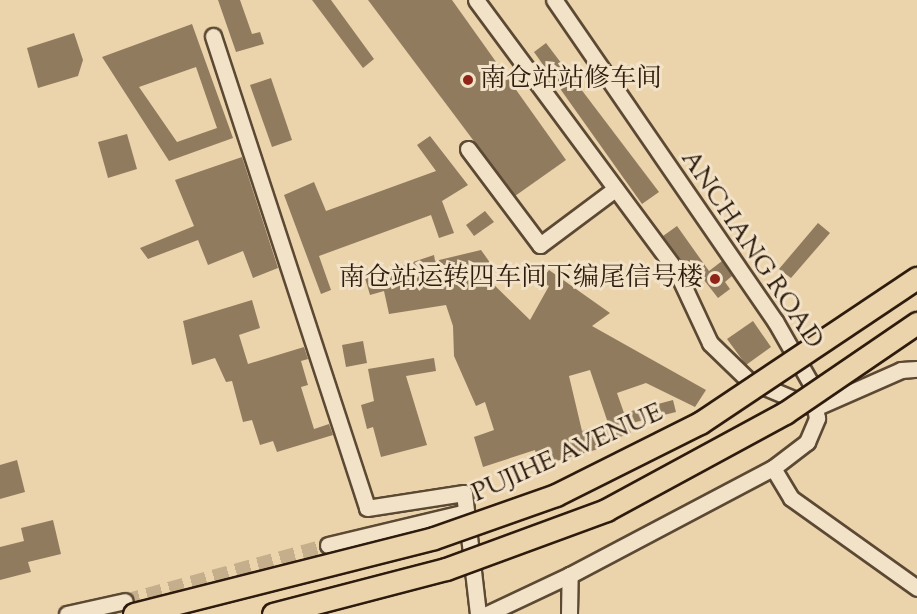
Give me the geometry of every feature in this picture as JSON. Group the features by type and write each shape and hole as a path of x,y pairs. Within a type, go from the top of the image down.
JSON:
{"highway":[{"name":"PUJIHE AVENUE","path":"129,607 434,538 556,495 700,423 917,279"},
{"path":"273,614 446,569 606,510 786,413 917,323"}],"street":[{"path":"476,0 676,270 710,343 748,380 815,408 901,370 917,369"},
{"name":"ANCHANG ROAD","path":"487,614 570,575 773,468 807,442 817,418 810,382 775,321 554,0"},
{"path":"213,36 367,508 464,493 478,614"},
{"path":"468,149 540,245 615,189"},
{"path":"773,468 791,498 917,588"},
{"path":"328,545 466,512"},
{"path":"569,614 570,575"},
{"path":"67,614 129,607"}],"building":[{"path":"218,0 240,0 252,34 260,32 264,44 236,52"},
{"path":"312,0 331,0 374,59 363,68"},
{"name":"南仓站站修车间","path":"368,0 452,0 566,160 515,196"},
{"path":"192,24 233,138 169,161 102,57","holes":["196,67 217,128 177,142 139,87"]},
{"path":"74,33 83,60 78,76 38,88 27,48"},
{"path":"546,43 659,192 642,204 534,52"},
{"path":"271,78 292,140 272,147 250,85"},
{"path":"127,134 137,169 108,178 98,142"},
{"path":"430,136 468,185 442,201 454,233 439,238 431,215 319,256 331,290 321,294 284,195 314,182 326,211 436,171 417,145"},
{"path":"242,157 278,268 253,278 243,251 208,265 198,240 148,259 140,248 194,226 175,180"},
{"path":"485,211 494,222 474,236 466,225"},
{"path":"818,223 830,233 791,278 779,269"},
{"path":"677,226 709,271 722,261 732,276 725,282 730,289 718,298 693,266 688,270 663,236"},
{"path":"481,250 496,271 484,275 530,320 549,286 541,281 549,270 610,313 592,326 706,390 695,407 646,383 617,393 624,413 673,400 676,412 628,424 631,433 600,444 602,448 539,466 535,450 483,467 474,437 494,430 485,402 476,406 454,356 453,326 446,305 389,314 384,291 370,295 365,278 434,255 435,261","holes":["590,370 608,423 582,431 569,376"]},
{"path":"252,300 260,328 239,335 248,364 304,347 308,359 301,361 308,385 301,387 314,429 329,424 333,435 277,452 273,441 260,445 252,420 243,422 232,381 226,382 215,358 192,365 183,321"},
{"path":"753,321 771,347 746,365 727,339"},
{"path":"363,341 367,363 346,367 342,345"},
{"path":"434,358 436,371 406,376 427,445 381,457 373,427 367,429 361,405 374,401 368,369"},
{"path":"17,460 25,492 0,499 0,465"},
{"path":"53,520 61,554 28,562 31,572 0,580 0,547 24,541 21,528"}],"tunnel":[{"path":"125,601 328,545"}],"place":[{"name":"南仓站站修车间","path":"468,80"},
{"name":"南仓站运转四车间下编尾信号楼","path":"715,279"}]}
